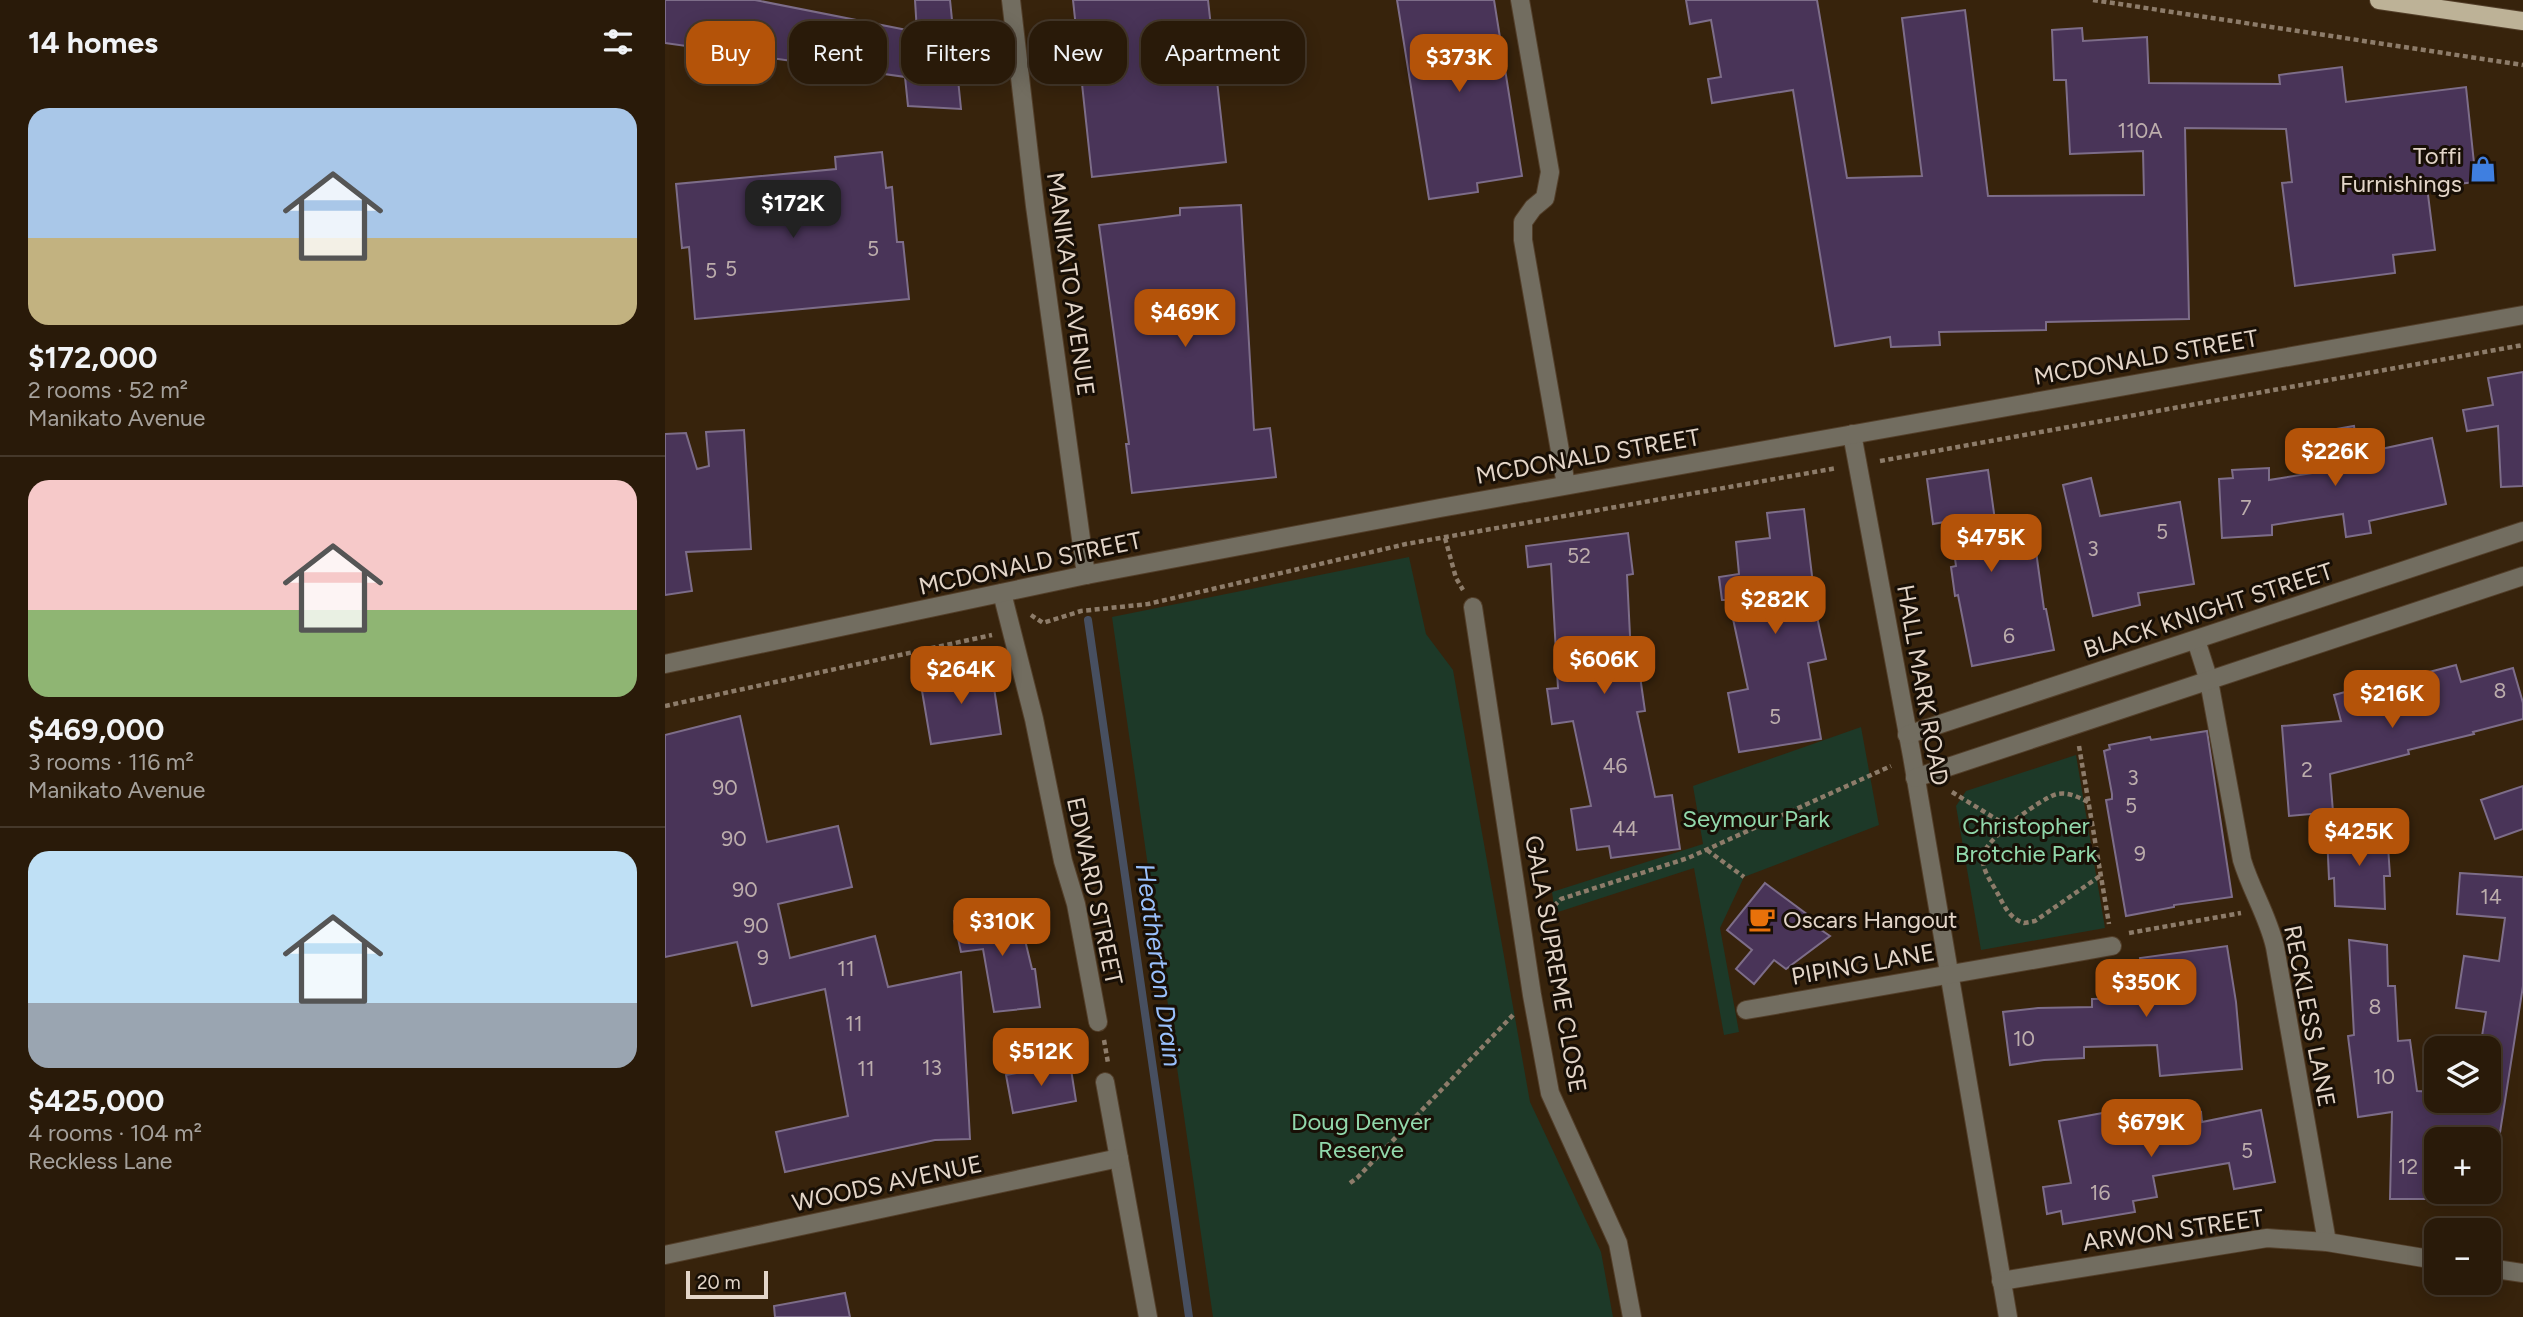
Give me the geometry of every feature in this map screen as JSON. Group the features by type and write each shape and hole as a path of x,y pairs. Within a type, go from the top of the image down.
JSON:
{"main road":[{"path":"2379,0 2523,21"}],"street":[{"name":"MANIKATO AVENUE","path":"1011,0 1035,206 1086,575"},
{"path":"1520,0 1549,172 1545,198 1523,222 1523,240 1566,485"},
{"name":"MCDONALD STREET","path":"665,664 1086,575 1566,485 2523,315"},
{"name":"HALL MARK ROAD","path":"1852,434 1912,756 2008,1317"},
{"name":"BLACK KNIGHT STREET","path":"1907,735 2523,531"},
{"path":"1915,778 2523,576"},
{"name":"EDWARD STREET","path":"1002,593 1034,719 1061,851 1076,904 1098,1023"},
{"name":"GALA SUPREME CLOSE","path":"1473,607 1532,995 1550,1093 1618,1243 1632,1317"},
{"name":"RECKLESS LANE","path":"2196,640 2209,681 2242,860 2275,947 2327,1242"},
{"name":"PIPING LANE","path":"1746,1010 2112,941"},
{"path":"1105,1082 1148,1317"},
{"name":"WOODS AVENUE","path":"665,1255 1119,1158"},
{"name":"ARWON STREET","path":"2001,1280 2267,1238 2327,1242 2424,1257"},
{"path":"2501,1270 2523,1273"}],"path":[{"path":"2092,0 2523,65"},
{"path":"665,706 1012,631 1081,611 1148,604 1406,544 2523,345"},
{"path":"1445,538 1456,578 1473,607"},
{"path":"1002,593 1043,623"},
{"path":"2076,725 2112,941 2262,909"},
{"path":"1523,935 1561,899 1688,858 1912,756"},
{"path":"1952,792 2011,828"},
{"path":"2088,802 2071,794 2057,794 2041,801 2011,828 1989,843 1983,860 2005,906 2020,922 2029,923 2035,920 2100,876"},
{"path":"1707,850 1744,877"},
{"path":"1350,1183 1532,995"},
{"name":"EDWARD STREET","path":"1098,1023 1101,1022 1111,1081 1105,1082"}],"green space":[{"name":"Doug Denyer Reserve","path":"1409,557 1426,634 1453,670 1530,1102 1601,1252 1613,1317 1213,1317 1112,617"},
{"name":"Seymour Park","path":"1861,727 1879,825 1744,877 1720,928 1739,1032 1724,1035 1694,868 1555,913 1552,892 1703,844 1693,786"},
{"name":"Christopher Brotchie Park","path":"2076,755 2105,928 1981,950 1956,806 1966,791"}],"building":[{"path":"665,0 755,0 861,21 789,21 789,61 775,59 775,21 686,21 686,46 665,43"},
{"path":"915,0 950,0 952,21 916,21"},
{"path":"1073,0 1208,0 1210,21 1141,21 1141,84 1217,84 1226,162 1092,177 1082,84 1127,84 1127,21 1075,21"},
{"path":"1397,0 1494,0 1522,176 1477,183 1478,192 1429,199"},
{"path":"1686,0 1817,0 1847,178 1922,176 1902,18 1965,10 1988,196 2144,195 2143,151 2070,154 2066,80 2054,80 2052,30 2082,28 2083,41 2147,37 2149,83 2280,84 2279,75 2342,67 2346,102 2466,87 2476,182 2427,187 2435,250 2393,255 2395,273 2295,286 2282,183 2292,182 2286,129 2185,128 2189,319 2046,322 2046,330 1939,332 1940,345 1891,347 1890,337 1835,346 1793,90 1712,103 1708,79 1721,77 1711,20 1690,24"},
{"path":"887,26 901,29 901,76 887,74"},
{"path":"906,84 958,84 961,109 908,106"},
{"path":"882,152 886,188 892,187 897,242 903,242 909,299 695,319 689,247 682,248 676,184 836,169 835,157"},
{"path":"1241,205 1254,430 1270,428 1276,477 1132,493 1126,444 1129,444 1099,225 1180,215 1180,208"},
{"path":"2523,372 2523,486 2501,487 2498,426 2467,431 2463,410 2493,405 2488,378"},
{"path":"2354,426 2358,454 2432,438 2446,504 2369,521 2371,533 2346,537 2343,514 2272,525 2272,535 2222,538 2219,479 2233,478 2232,470 2269,468 2269,480 2319,472 2313,433"},
{"path":"744,430 751,549 686,552 692,591 665,595 665,434 686,433 697,469 709,466 706,432"},
{"path":"1988,470 1998,542 2034,537 2044,609 2054,650 1972,666 1958,595 1955,596 1951,567 1956,566 1950,521 1933,524 1927,479"},
{"path":"2091,478 2100,516 2180,502 2194,584 2138,593 2140,605 2093,616 2063,485"},
{"path":"1804,509 1813,584 1810,584 1826,659 1808,663 1821,739 1739,752 1728,693 1748,689 1729,600 1722,600 1719,577 1739,574 1736,542 1770,538 1767,513"},
{"path":"1628,533 1633,574 1627,575 1631,656 1637,655 1645,711 1637,712 1655,797 1672,795 1680,849 1611,858 1609,846 1577,850 1571,809 1591,806 1573,721 1552,724 1547,689 1558,688 1551,564 1528,567 1526,546"},
{"path":"2456,665 2461,682 2513,668 2523,703 2523,719 2408,750 2409,754 2330,774 2333,812 2289,816 2282,726 2341,721 2334,695 2360,688 2365,709 2411,697 2406,678"},
{"path":"991,668 1001,734 931,744 920,679"},
{"path":"740,716 767,842 838,826 852,887 778,904 790,958 875,936 888,987 961,972 970,1139 935,1140 785,1172 776,1132 848,1116 825,989 752,1006 737,942 665,957 665,735"},
{"path":"2207,731 2232,897 2174,905 2126,916 2106,800 2112,799 2112,794 2104,751 2110,749 2109,745 2150,737 2151,740"},
{"path":"2523,786 2523,829 2495,839 2481,800"},
{"path":"2387,831 2390,876 2384,876 2385,909 2335,906 2334,878 2329,879 2327,834"},
{"path":"2460,873 2523,877 2523,986 2501,1127 2424,1127 2424,1199 2390,1199 2392,1112 2358,1117 2348,1036 2354,1035 2349,940 2387,945 2388,986 2395,986 2398,1041 2410,1040 2417,1091 2424,1091 2424,1113 2501,1113 2501,1036 2482,1036 2486,1012 2456,1008 2464,956 2499,961 2505,918 2457,914"},
{"path":"1765,883 1808,915 1805,919 1830,936 1786,969 1774,960 1754,984 1736,969 1752,950 1727,930"},
{"path":"1017,907 1032,969 1035,969 1040,1007 994,1012 983,949 961,952 954,921"},
{"path":"2227,946 2236,1002 2242,1069 2160,1076 2157,1045 2084,1047 2084,1058 2010,1065 2003,1012 2092,1007 2092,999 2146,998 2140,958"},
{"path":"1070,1063 1076,1101 1013,1113 1006,1075"},
{"path":"2119,1110 2122,1126 2201,1112 2202,1122 2261,1110 2275,1182 2234,1189 2229,1163 2153,1176 2157,1197 2133,1201 2135,1212 2063,1224 2061,1211 2047,1214 2043,1187 2071,1183 2059,1121"},
{"path":"845,1293 850,1317 775,1317 774,1306"}],"waterway":[{"name":"Heatherton Drain","path":"1088,620 1189,1317"}],"place":[{"name":"Toffi Furnishings","path":"2483,169"},
{"name":"Oscars Hangout","path":"1762,919"}]}
